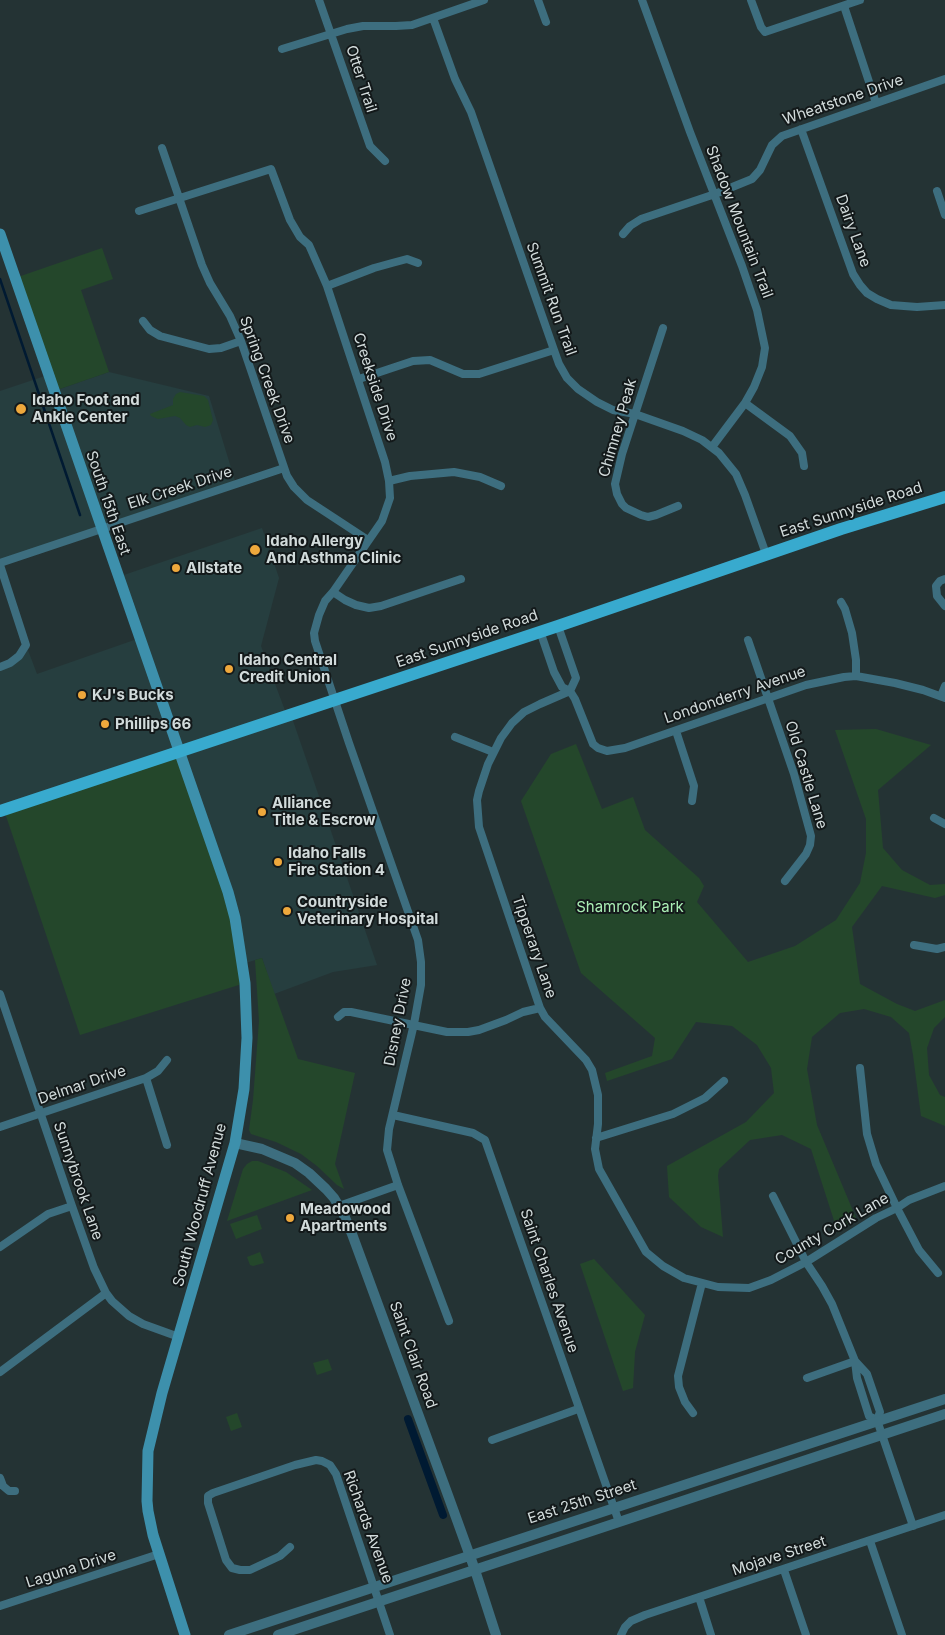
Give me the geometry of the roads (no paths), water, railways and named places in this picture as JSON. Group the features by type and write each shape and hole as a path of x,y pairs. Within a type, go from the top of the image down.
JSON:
{"main road":[{"name":"South 15th East","path":"0,234 5,263 179,752"},
{"name":"East Sunnyside Road","path":"0,811 558,626 766,554 945,497"},
{"name":"South Woodruff Avenue","path":"179,752 228,892 235,918 245,983 247,1038 244,1089 235,1143 162,1393 148,1451 147,1500 155,1555 185,1635"}],"street":[{"name":"Otter Trail","path":"319,0 370,146 385,161"},
{"path":"282,49 331,33 363,26 412,25 484,0"},
{"path":"538,0 546,22"},
{"name":"Shadow Mountain Trail","path":"642,0 757,310 765,348 762,367 754,387 745,403 712,448"},
{"path":"751,0 760,27 765,32 860,0"},
{"path":"844,6 876,102"},
{"name":"Summit Run Trail","path":"434,18 455,79 471,112 559,364 567,378 597,402 612,410 634,414 683,431 702,440 712,448 730,465 736,474 766,554"},
{"name":"Wheatstone Drive","path":"623,234 630,226 641,219 715,194 752,179 760,170 772,145 782,136 945,79"},
{"name":"Dairy Lane","path":"801,129 853,274 860,285 867,293 891,305 917,307 945,305"},
{"name":"Spring Creek Drive","path":"162,148 202,265 210,283 230,316 241,341 284,468 294,488 307,500 368,540"},
{"name":"Creekside Drive","path":"179,198 271,169 290,220 300,237 312,250 327,286 385,462 390,481 390,498 382,521 325,601 314,633 315,641 336,700"},
{"path":"936,191 945,215"},
{"path":"140,211 179,198"},
{"path":"327,286 374,268 407,259 418,263"},
{"path":"143,321 150,330 160,336 209,349 220,348 241,341"},
{"name":"Chimney Peak","path":"663,328 634,414 615,484 622,504 626,508 648,517 678,506"},
{"path":"359,379 413,361 430,360 463,374 479,374 554,350"},
{"path":"745,403 790,436 802,453 804,466"},
{"name":"Elk Creek Drive","path":"0,564 284,468"},
{"path":"390,481 410,476 454,472 480,478 501,486"},
{"path":"0,564 26,645 20,656 10,663 0,666"},
{"path":"945,579 936,586 938,596 945,606"},
{"path":"333,592 356,605 369,608 381,606 461,580"},
{"path":"842,602 852,633 856,676"},
{"path":"558,626 576,678 570,691"},
{"name":"Londonderry Avenue","path":"540,631 558,679 562,687 570,691 576,701 593,744 607,751 615,751 676,731 823,680 856,676 895,682 943,697"},
{"name":"Old Castle Lane","path":"748,640 794,774 811,836 806,854 785,881"},
{"path":"943,697 945,686"},
{"name":"Tipperary Lane","path":"570,691 524,712 512,723 501,738 484,774 477,800 479,827 540,1008 545,1017 586,1060 592,1070 598,1095 598,1124 595,1150 599,1169 646,1252 663,1266 684,1278 702,1283"},
{"name":"Disney Drive","path":"336,700 418,940 421,984 414,1024 386,1140 387,1150 398,1185 449,1321"},
{"path":"676,731 694,786 692,801"},
{"path":"455,737 493,752"},
{"path":"934,818 945,824"},
{"path":"914,945 937,949 945,947"},
{"name":"Sunnybrook Lane","path":"0,994 72,1206 94,1268 106,1293 129,1316 143,1324 179,1337"},
{"path":"338,1017 344,1012 351,1012 447,1032 468,1032 479,1030 523,1012 540,1008"},
{"name":"Delmar Drive","path":"0,1127 146,1078 158,1071 167,1060"},
{"path":"860,1068 869,1142 876,1164 896,1208 919,1250 938,1273"},
{"path":"146,1078 167,1145"},
{"path":"596,1138 673,1114 705,1098 724,1081"},
{"name":"Saint Charles Avenue","path":"393,1115 474,1133 485,1140 619,1522"},
{"name":"Saint Clair Road","path":"235,1143 262,1149 295,1163 317,1180 339,1206 355,1242 475,1570 496,1635"},
{"path":"339,1206 398,1185"},
{"name":"County Cork Lane","path":"702,1283 718,1287 749,1288 771,1280 806,1262 876,1218 909,1200 945,1186"},
{"path":"773,1196 806,1262 832,1304 855,1361 857,1378 869,1416 877,1420"},
{"path":"0,1247 48,1214 72,1206"},
{"path":"693,1413 685,1402 679,1387 678,1376 702,1283"},
{"path":"0,1372 106,1293"},
{"path":"808,1378 855,1361"},
{"path":"855,1361 867,1374 880,1412 877,1420 913,1526"},
{"name":"East 25th Street","path":"229,1635 945,1399"},
{"path":"492,1440 578,1409"},
{"name":"East 25th Street","path":"278,1635 291,1633 380,1601 945,1414"},
{"name":"Richards Avenue","path":"290,1547 280,1556 250,1570 232,1568 226,1560 208,1503 208,1496 295,1465 316,1460 330,1465 336,1474 390,1635"},
{"path":"0,1478 3,1486 9,1491 15,1492"},
{"name":"Mojave Street","path":"621,1635 631,1620 945,1515"},
{"path":"870,1541 902,1635"},
{"name":"Laguna Drive","path":"0,1606 155,1555"},
{"path":"784,1570 806,1635"},
{"path":"698,1597 711,1635"},
{"path":"285,1616 291,1633"}],"waterway":[{"path":"0,279 80,515"},
{"path":"408,1419 443,1515"}],"place":[{"name":"Idaho Foot and Ankle Center","path":"21,409"},
{"name":"Idaho Allergy And Asthma Clinic","path":"255,550"},
{"name":"Allstate","path":"176,568"},
{"name":"Idaho Central Credit Union","path":"229,669"},
{"name":"KJ's Bucks","path":"82,695"},
{"name":"Phillips 66","path":"105,724"},
{"name":"Alliance Title & Escrow","path":"262,812"},
{"name":"Idaho Falls Fire Station 4","path":"278,862"},
{"name":"Countryside Veterinary Hospital","path":"287,911"},
{"name":"Meadowood Apartments","path":"290,1218"}],"park label":[{"name":"Shamrock Park","path":"630,907"}]}
